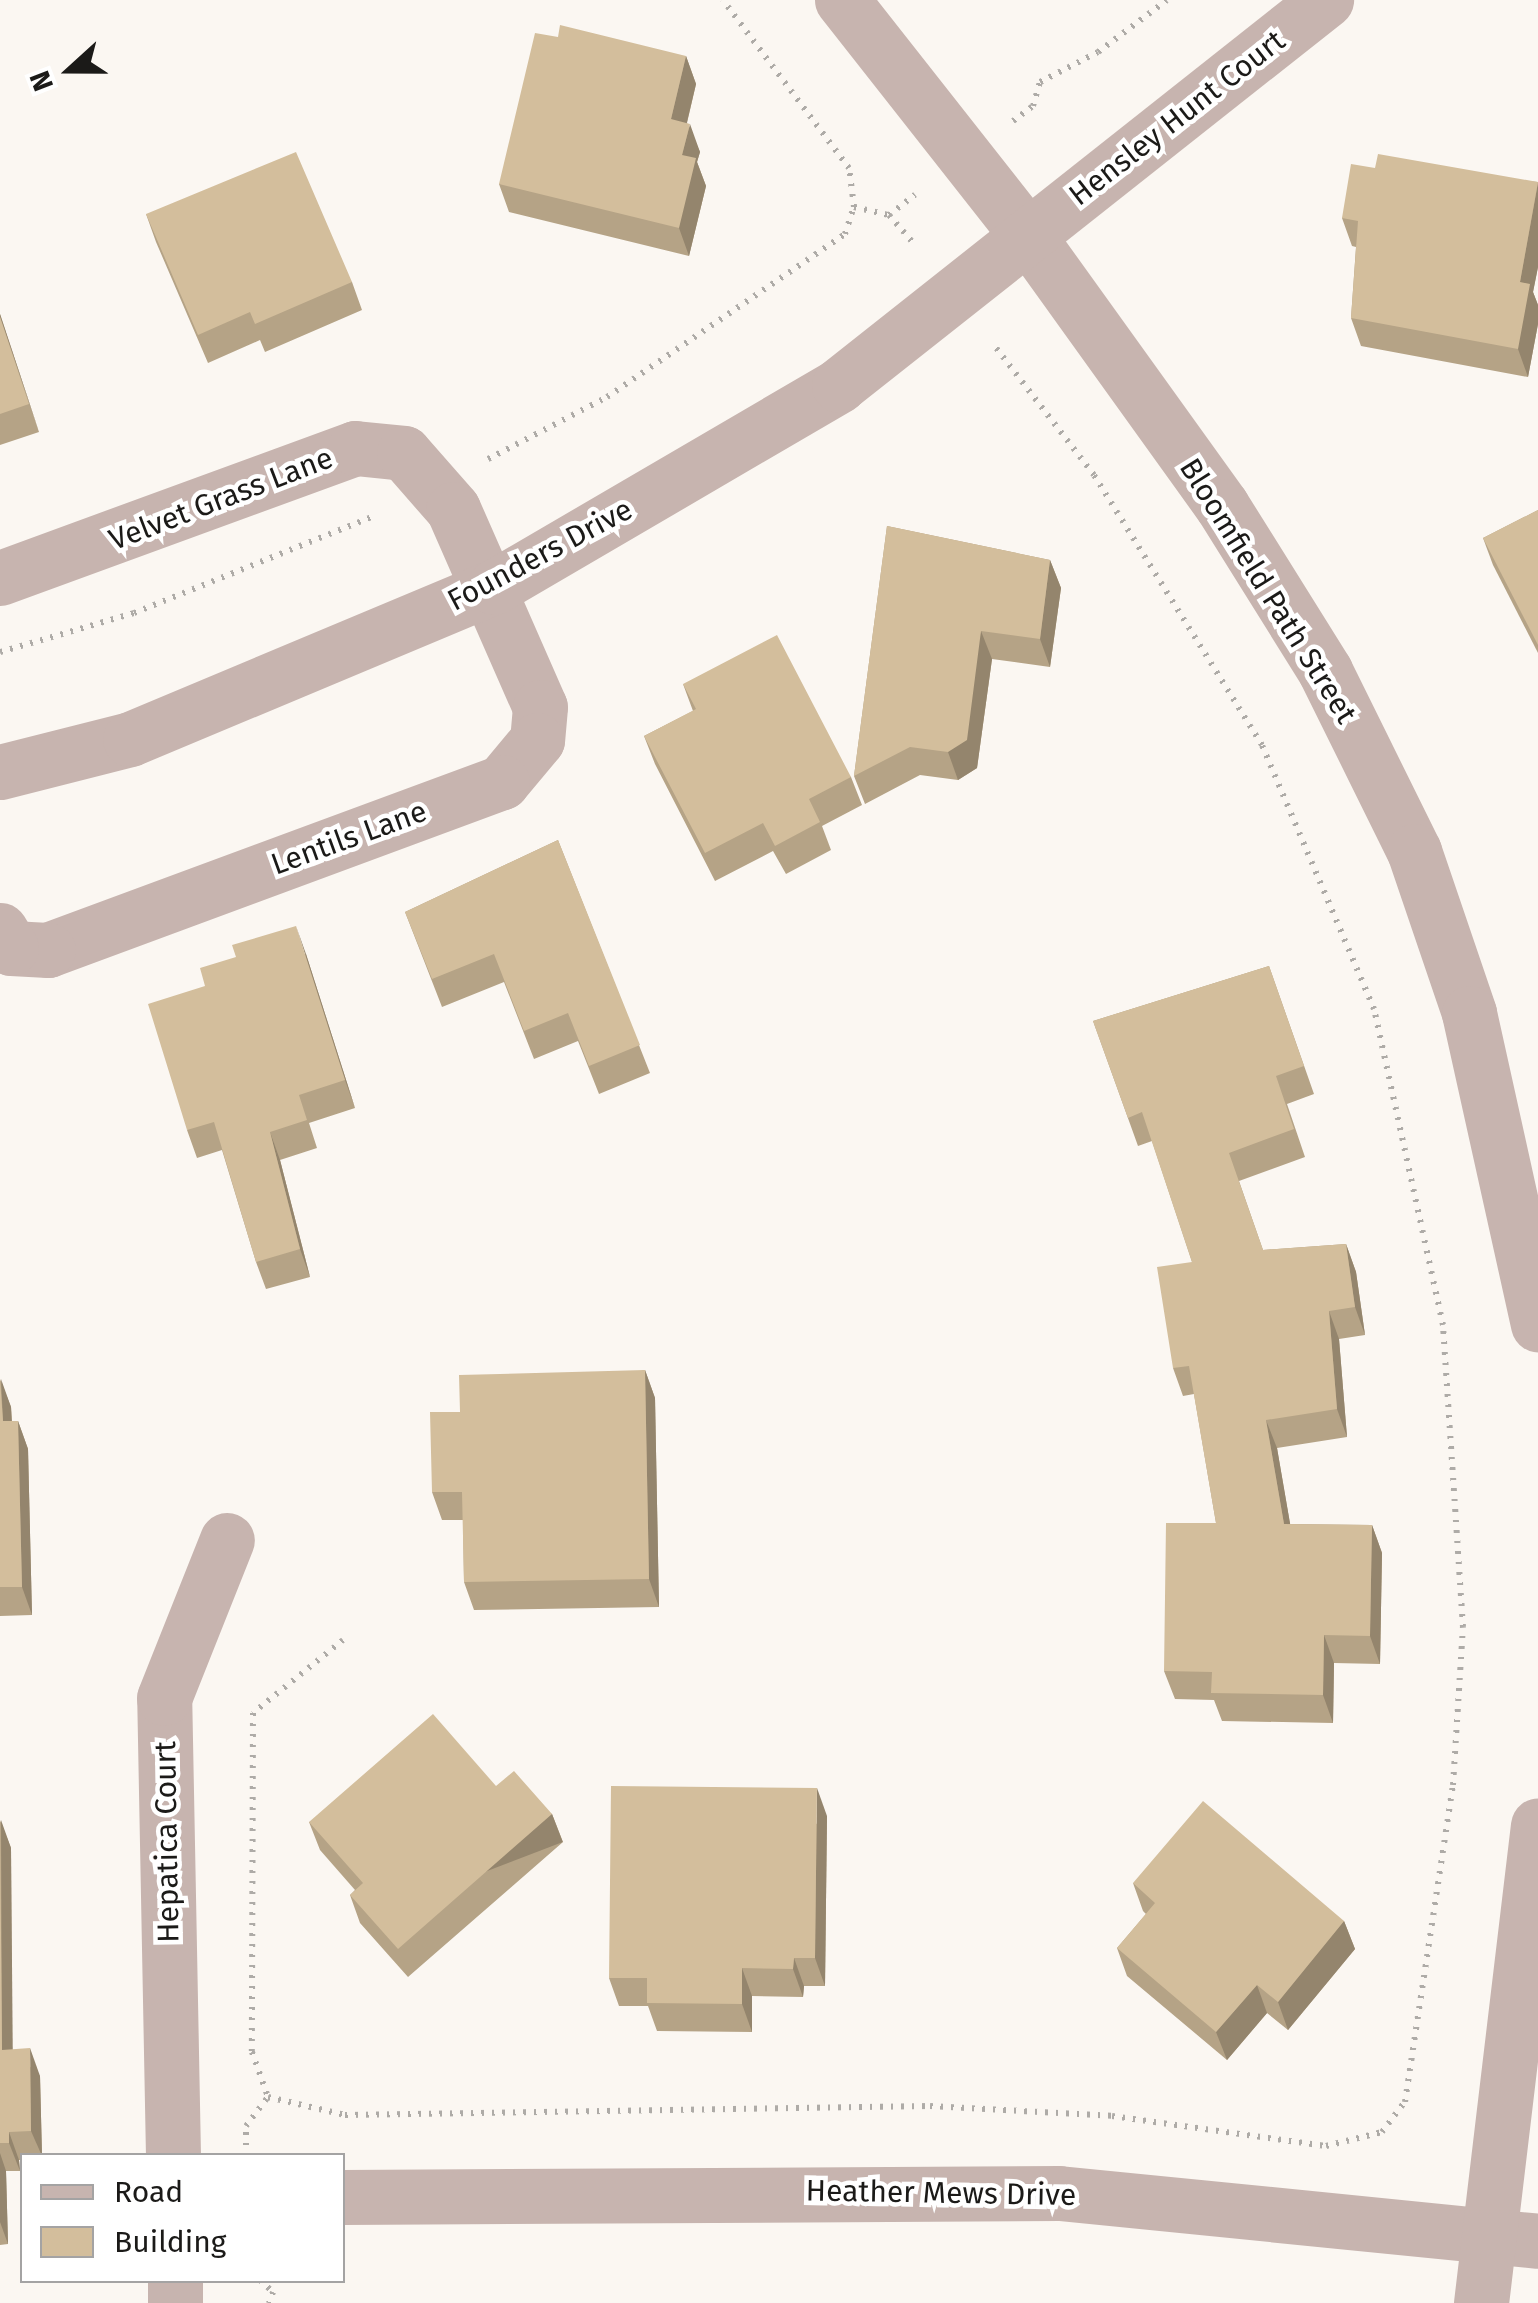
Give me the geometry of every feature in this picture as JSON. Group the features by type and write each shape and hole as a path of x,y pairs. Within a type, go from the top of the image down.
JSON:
{"street":[{"name":"Bloomfield Path Street","path":"842,0 1028,236 1232,523 1324,671 1414,851 1469,1013 1538,1324"},
{"name":"Hensley Hunt Court","path":"1028,236 1326,0"},
{"name":"Founders Drive","path":"0,772 130,738 494,587 838,385 1028,236"},
{"name":"Velvet Grass Lane","path":"0,578 355,448 404,453 437,486 494,587"},
{"name":"Lentils Lane","path":"0,930 11,948 48,950 502,782 537,740 540,707 494,587"},
{"name":"Hepatica Court","path":"173,2153 164,1698 227,1540"},
{"path":"1481,2303 1514,2237 1538,1825"},
{"name":"Heather Mews Drive","path":"345,2197 1059,2193 1514,2237"}],"path":[{"path":"268,2097 344,2115 930,2106 1112,2116 1326,2146 1382,2132 1405,2102 1453,1785 1463,1627 1443,1324 1374,1010 1262,744 1094,474 956,293 889,216 854,207 849,168 722,0"},
{"path":"889,216 1033,106 1040,82 1098,52 1166,0"},
{"path":"268,2097 252,2052 253,1713 342,1640"},
{"path":"246,2153 246,2126 268,2097"},
{"path":"263,2283 273,2292 268,2303"}],"building":[{"path":"560,25 686,56 671,119 690,124 682,155 696,158 679,228 499,184 535,33 558,37"},
{"path":"296,152 352,282 255,324 250,312 198,335 146,214"},
{"path":"1378,154 1538,182 1520,282 1530,284 1518,349 1351,318 1358,221 1342,218 1351,164 1375,168"},
{"path":"0,317 29,404 0,414"},
{"path":"1538,510 1538,645 1483,538"},
{"path":"887,526 1050,560 1040,639 981,631 967,740 948,752 910,747 854,776"},
{"path":"777,635 851,777 809,799 820,822 775,846 763,823 705,853 644,736 696,709 683,684"},
{"path":"558,840 640,1045 589,1066 568,1013 524,1031 494,954 432,979 405,912"},
{"path":"296,926 345,1080 299,1095 307,1120 270,1132 300,1249 256,1262 214,1122 187,1130 148,1004 205,986 200,968 236,957 232,945"},
{"path":"1269,966 1304,1066 1276,1076 1294,1129 1229,1153 1263,1250 1346,1244 1355,1307 1329,1311 1337,1409 1266,1420 1284,1524 1372,1525 1370,1636 1324,1635 1323,1695 1211,1693 1212,1672 1164,1671 1166,1523 1216,1523 1189,1366 1173,1368 1157,1267 1192,1262 1142,1112 1128,1118 1093,1021"},
{"path":"645,1370 649,1579 464,1582 462,1492 432,1492 430,1412 460,1412 459,1375"},
{"path":"0,1379 3,1421 18,1421 22,1587 0,1587"},
{"path":"433,1714 496,1786 514,1771 552,1814 398,1949 350,1895 363,1883 309,1822"},
{"path":"611,1786 817,1788 815,1958 794,1958 793,1969 742,1968 742,2004 647,2003 647,1978 609,1978"},
{"path":"1203,1801 1344,1921 1278,2002 1257,1985 1216,2032 1117,1948 1155,1903 1133,1883"},
{"path":"0,1820 2,2050 30,2048 31,2131 9,2132 9,2143 0,2143"}]}
